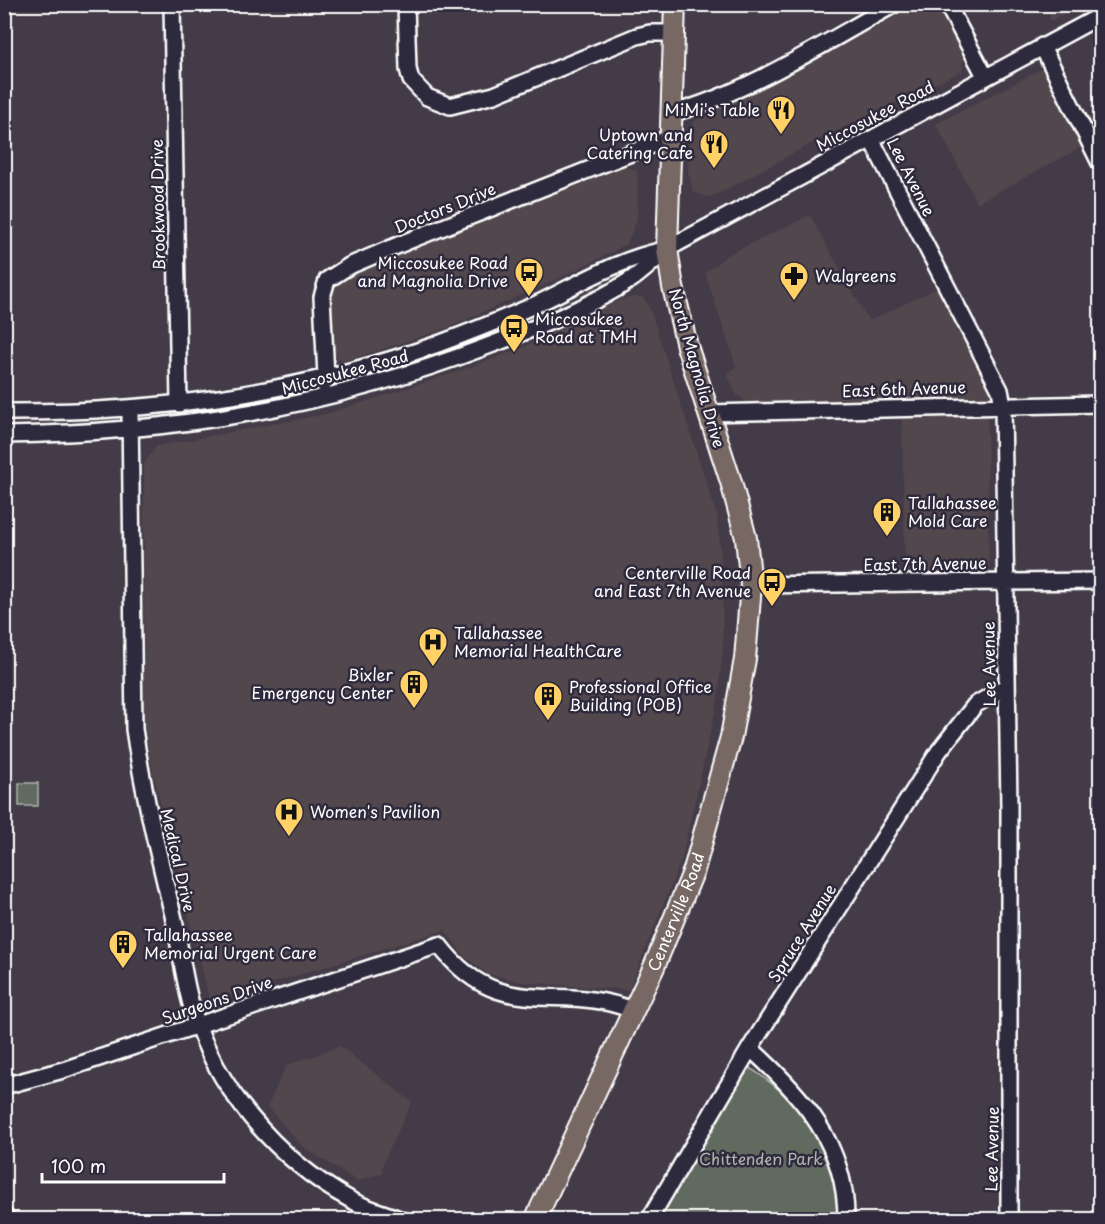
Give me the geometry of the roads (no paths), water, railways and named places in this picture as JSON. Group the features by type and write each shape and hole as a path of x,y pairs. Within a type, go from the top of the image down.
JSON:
{"main road":[{"name":"North Magnolia Drive","path":"675,4 667,249 681,321 740,511 751,585"},
{"name":"Centerville Road","path":"535,1220 679,909 707,829 736,710 745,658 751,585"}],"street":[{"name":"Brookwood Drive","path":"172,4 180,404"},
{"path":"406,4 408,69 411,80 427,97 445,105 459,105 494,95 637,36 650,33 674,33"},
{"path":"670,114 701,106 735,91 895,4"},
{"path":"947,4 986,76"},
{"name":"Miccosukee Road","path":"4,435 131,430 236,417 288,407 379,384 512,337 630,280 667,249 1101,16"},
{"path":"1042,46 1101,163"},
{"name":"Doctors Drive","path":"326,376 322,297 327,280 349,266 669,138"},
{"name":"Lee Avenue","path":"872,139 1000,390 1003,405 1007,686 1009,1220"},
{"name":"Miccosukee Road","path":"4,412 72,413 130,410 180,404 326,376 439,344 524,310 633,256 667,249"},
{"path":"236,417 250,406 314,393 322,386 326,376"},
{"name":"East 6th Avenue","path":"709,413 1101,404"},
{"name":"Medical Drive","path":"130,410 134,729 151,824 191,1006 236,1097 281,1150 324,1184 352,1201 402,1220"},
{"name":"East 7th Avenue","path":"751,585 1101,581"},
{"name":"Spruce Avenue","path":"649,1220 750,1048 939,751 975,705 988,695 1007,686"},
{"name":"Surgeons Drive","path":"4,1086 199,1025 439,945 458,969 471,979 501,992 610,1003 632,1011"},
{"path":"750,1048 784,1079 819,1124 839,1163 846,1204 846,1220"},
{"path":"4,1215 7,1220"}],"place":[{"name":"MiMi's Table","path":"781,136"},
{"name":"Uptown and Catering Cafe","path":"714,170"},
{"name":"Miccosukee Road and Magnolia Drive","path":"529,298"},
{"name":"Walgreens","path":"794,302"},
{"name":"Miccosukee Road at TMH","path":"514,354"},
{"name":"Tallahassee Mold Care","path":"887,538"},
{"name":"Centerville Road and East 7th Avenue","path":"772,608"},
{"name":"Tallahassee Memorial HealthCare","path":"433,668"},
{"name":"Bixler Emergency Center","path":"414,710"},
{"name":"Professional Office Building (POB)","path":"548,722"},
{"name":"Women's Pavilion","path":"289,838"},
{"name":"Tallahassee Memorial Urgent Care","path":"123,970"}],"park label":[{"name":"Chittenden Park","path":"761,1159"}]}
